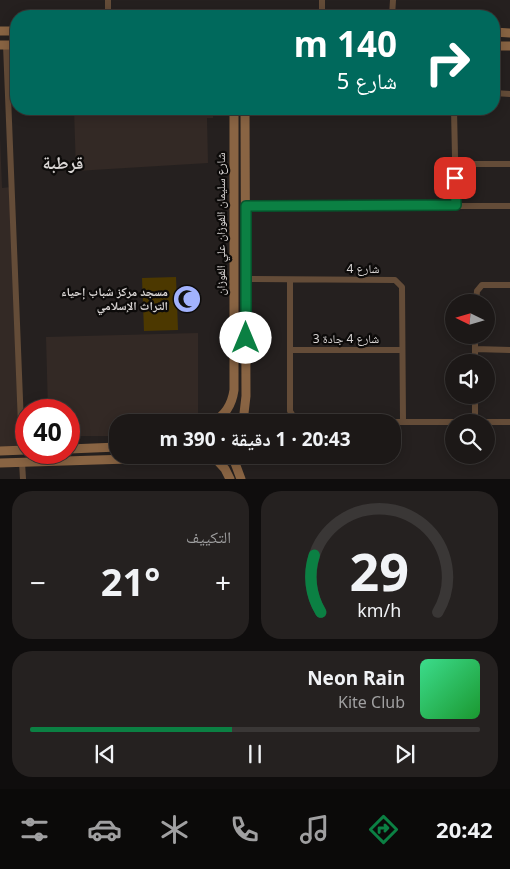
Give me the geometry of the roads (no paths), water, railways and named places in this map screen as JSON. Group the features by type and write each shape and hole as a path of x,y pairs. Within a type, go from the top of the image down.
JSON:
{"street":[{"path":"3,45 21,399"},
{"name":"شارع سليمان الفوزان علي الفوزان","path":"224,414 230,406 234,390 234,115"},
{"name":"شارع سليمان الفوزان علي الفوزان","path":"244,414 246,396 245,115"},
{"path":"454,115 456,205"},
{"path":"234,131 246,132"},
{"path":"454,164 510,164"},
{"path":"246,206 510,206"},
{"name":"شارع 4","path":"246,279 395,280 402,287 403,422"},
{"path":"290,280 290,411 295,419 301,422 445,422"},
{"path":"476,294 482,285 510,285"},
{"path":"475,344 475,354"},
{"path":"475,349 510,350"},
{"name":"شارع 4 جادة 3","path":"291,350 402,350"},
{"path":"495,422 510,422"},
{"path":"80,449 109,447"},
{"path":"0,452 15,451"},
{"path":"80,460 109,459"},
{"path":"0,463 15,462"},
{"path":"22,464 23,479"},
{"path":"219,464 225,469 230,479"},
{"path":"235,464 241,479"}],"place":[{"name":"مسجد مركز شباب إحياء التراث الإسلامي","path":"187,299"}],"district":[{"name":"قرطبة","path":"63,163"}]}
